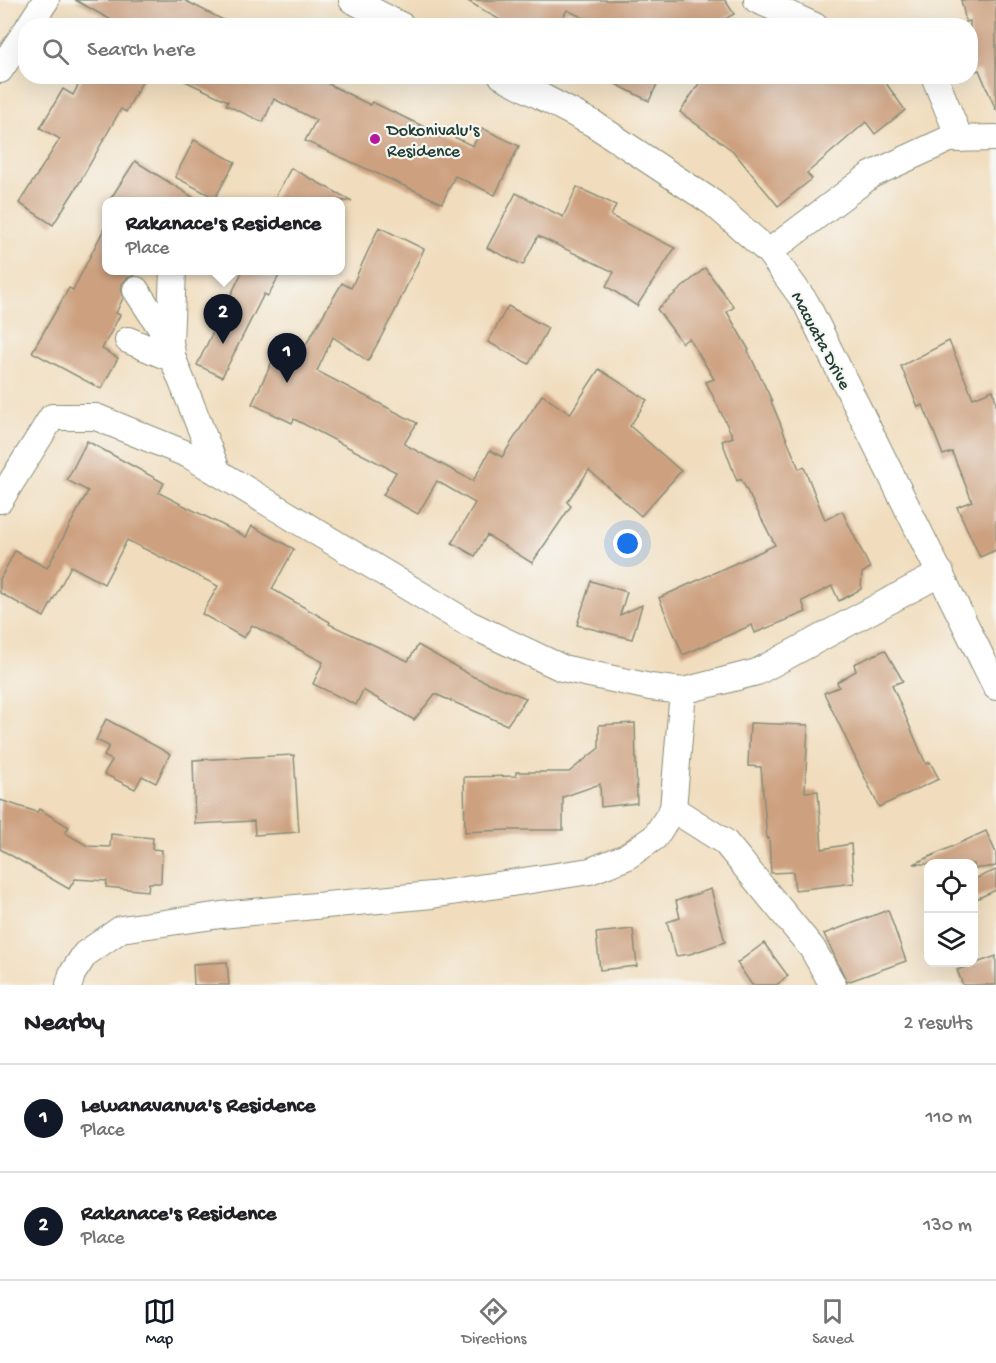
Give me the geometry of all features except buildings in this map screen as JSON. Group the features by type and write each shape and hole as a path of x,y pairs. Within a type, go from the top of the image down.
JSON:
{"street":[{"path":"34,18 46,0"},
{"path":"352,0 387,18"},
{"path":"757,0 797,18"},
{"path":"0,70 18,44"},
{"name":"Macuata Drive","path":"516,84 594,124 634,150 713,203 769,252 806,303 996,687"},
{"path":"937,84 960,139"},
{"path":"769,252 871,175 949,139 996,138"},
{"path":"172,351 173,275"},
{"path":"136,290 172,351 217,470"},
{"path":"128,340 172,351"},
{"path":"0,500 52,417 96,417 189,454 470,624 531,654 562,668 650,687 682,691 757,672 941,573"},
{"path":"69,985 72,974 85,954 122,929 221,915 432,895 590,871 626,858 655,837 673,809 682,691"},
{"path":"673,809 725,842 812,948 833,985"}],"place":[{"name":"Dokonivalu's Residence","path":"375,139"},
{"name":"Rakanace's Residence","path":"223,344"},
{"name":"Lewanavanua's Residence","path":"287,383"}]}
